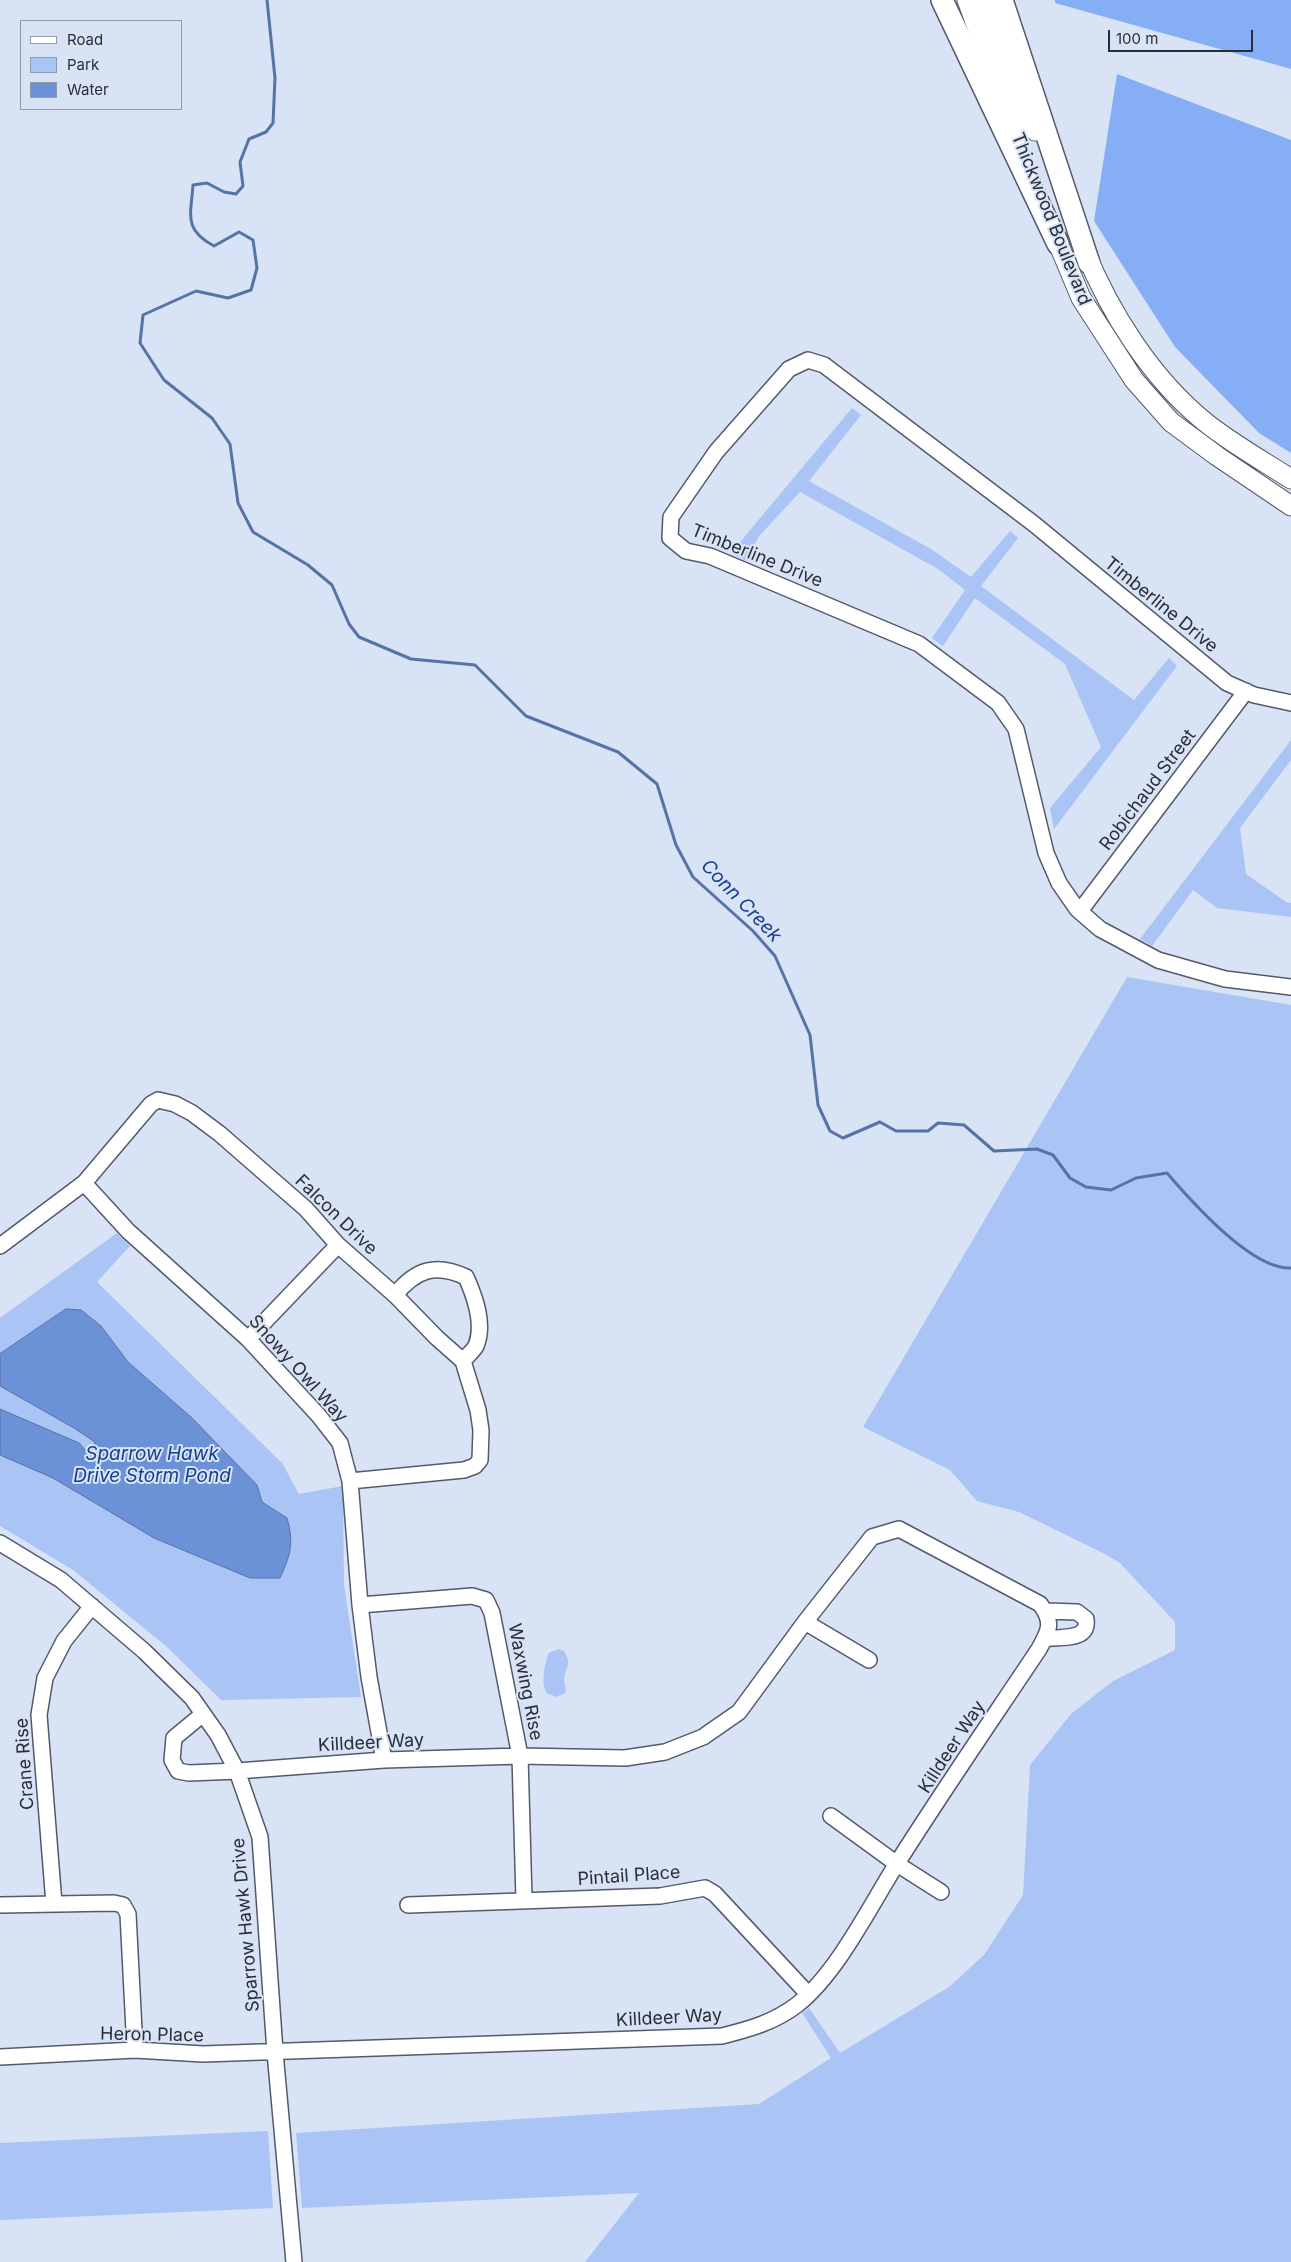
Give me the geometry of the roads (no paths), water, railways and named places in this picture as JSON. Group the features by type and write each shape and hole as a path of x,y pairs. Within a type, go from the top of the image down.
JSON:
{"highway":[{"path":"942,0 1058,244"},
{"path":"1002,0 1089,262"}],"main road":[{"name":"Thickwood Boulevard","path":"967,0 1005,107 1081,298 1134,380 1171,422 1291,506"},
{"name":"Thickwood Boulevard","path":"986,0 1056,184 1089,262 1115,311 1137,346 1178,397 1206,423 1291,479"}],"street":[{"name":"Timberline Drive","path":"1291,703 1246,691 1227,683 1034,524 824,365 808,360 789,369 716,452 671,518 670,538 686,550 710,556 919,644 998,703 1016,729 1046,853 1059,883 1080,911 1100,929 1158,960 1225,979 1291,987"},
{"name":"Robichaud Street","path":"1080,911 1246,691"},
{"name":"Falcon Drive","path":"0,1246 84,1183 151,1104 158,1100 165,1100 192,1113 220,1134 306,1209 338,1245 463,1361"},
{"name":"Snowy Owl Way","path":"84,1183 128,1231 248,1339 319,1416 340,1443 350,1481 360,1605 369,1677 384,1760"},
{"path":"248,1339 338,1245"},
{"path":"350,1481 464,1470 475,1466 480,1460 478,1410 463,1361 476,1346 479,1322 476,1299 466,1277 449,1270 433,1269 418,1274 405,1282 394,1295"},
{"name":"Killdeer Way","path":"203,1714 174,1738 172,1751 174,1766 182,1773 237,1771 384,1760 520,1756 625,1758 665,1752 704,1737 739,1712 872,1537 899,1529 1040,1604 1048,1614 1049,1629 1044,1639 897,1864 828,1974 808,1994 782,2015 760,2026 722,2036 275,2052"},
{"name":"Sparrow Hawk Drive","path":"0,1543 61,1580 144,1651 192,1698 218,1735 237,1771 260,1837 275,2052 294,2262"},
{"name":"Waxwing Rise","path":"360,1605 472,1596 486,1600 492,1613 520,1756 524,1900"},
{"name":"Crane Rise","path":"54,1904 38,1715 45,1678 64,1641 92,1606"},
{"path":"1044,1639 1077,1636 1084,1633 1087,1627 1086,1620 1077,1612 1046,1611"},
{"path":"806,1622 869,1660"},
{"path":"832,1816 897,1864 941,1892"},
{"name":"Pintail Place","path":"408,1905 660,1896 705,1888 715,1894 808,1994"},
{"path":"0,1905 114,1902 123,1905 128,1914 135,2050"},
{"name":"Heron Place","path":"0,2057 135,2050 203,2054 275,2052"}],"water":[{"name":"Sparrow Hawk Drive Storm Pond","path":"66,1309 81,1310 101,1326 128,1362 192,1418 257,1485 262,1502 287,1518 291,1542 287,1562 280,1578 250,1578 154,1538 53,1478 0,1455 0,1409 79,1443 89,1454 95,1442 0,1386 0,1354"}],"waterway":[{"name":"Conn Creek","path":"267,0 275,78 273,123 266,132 249,139 240,162 243,186 236,194 224,192 207,183 193,185 191,213 191,220 197,234 214,246 239,232 253,240 257,268 251,290 228,298 196,291 143,315 140,343 164,380 212,418 230,444 238,503 253,532 308,565 332,585 349,624 359,637 411,659 475,665 526,716 618,752 657,784 676,845 693,877 753,931 775,956 810,1035 818,1105 830,1131 843,1138 880,1122 896,1131 928,1131 938,1123 964,1125 994,1151 1037,1149 1053,1155 1070,1178 1086,1187 1111,1190 1136,1178 1167,1173 1206,1216 1241,1246 1275,1266 1291,1268"}]}
